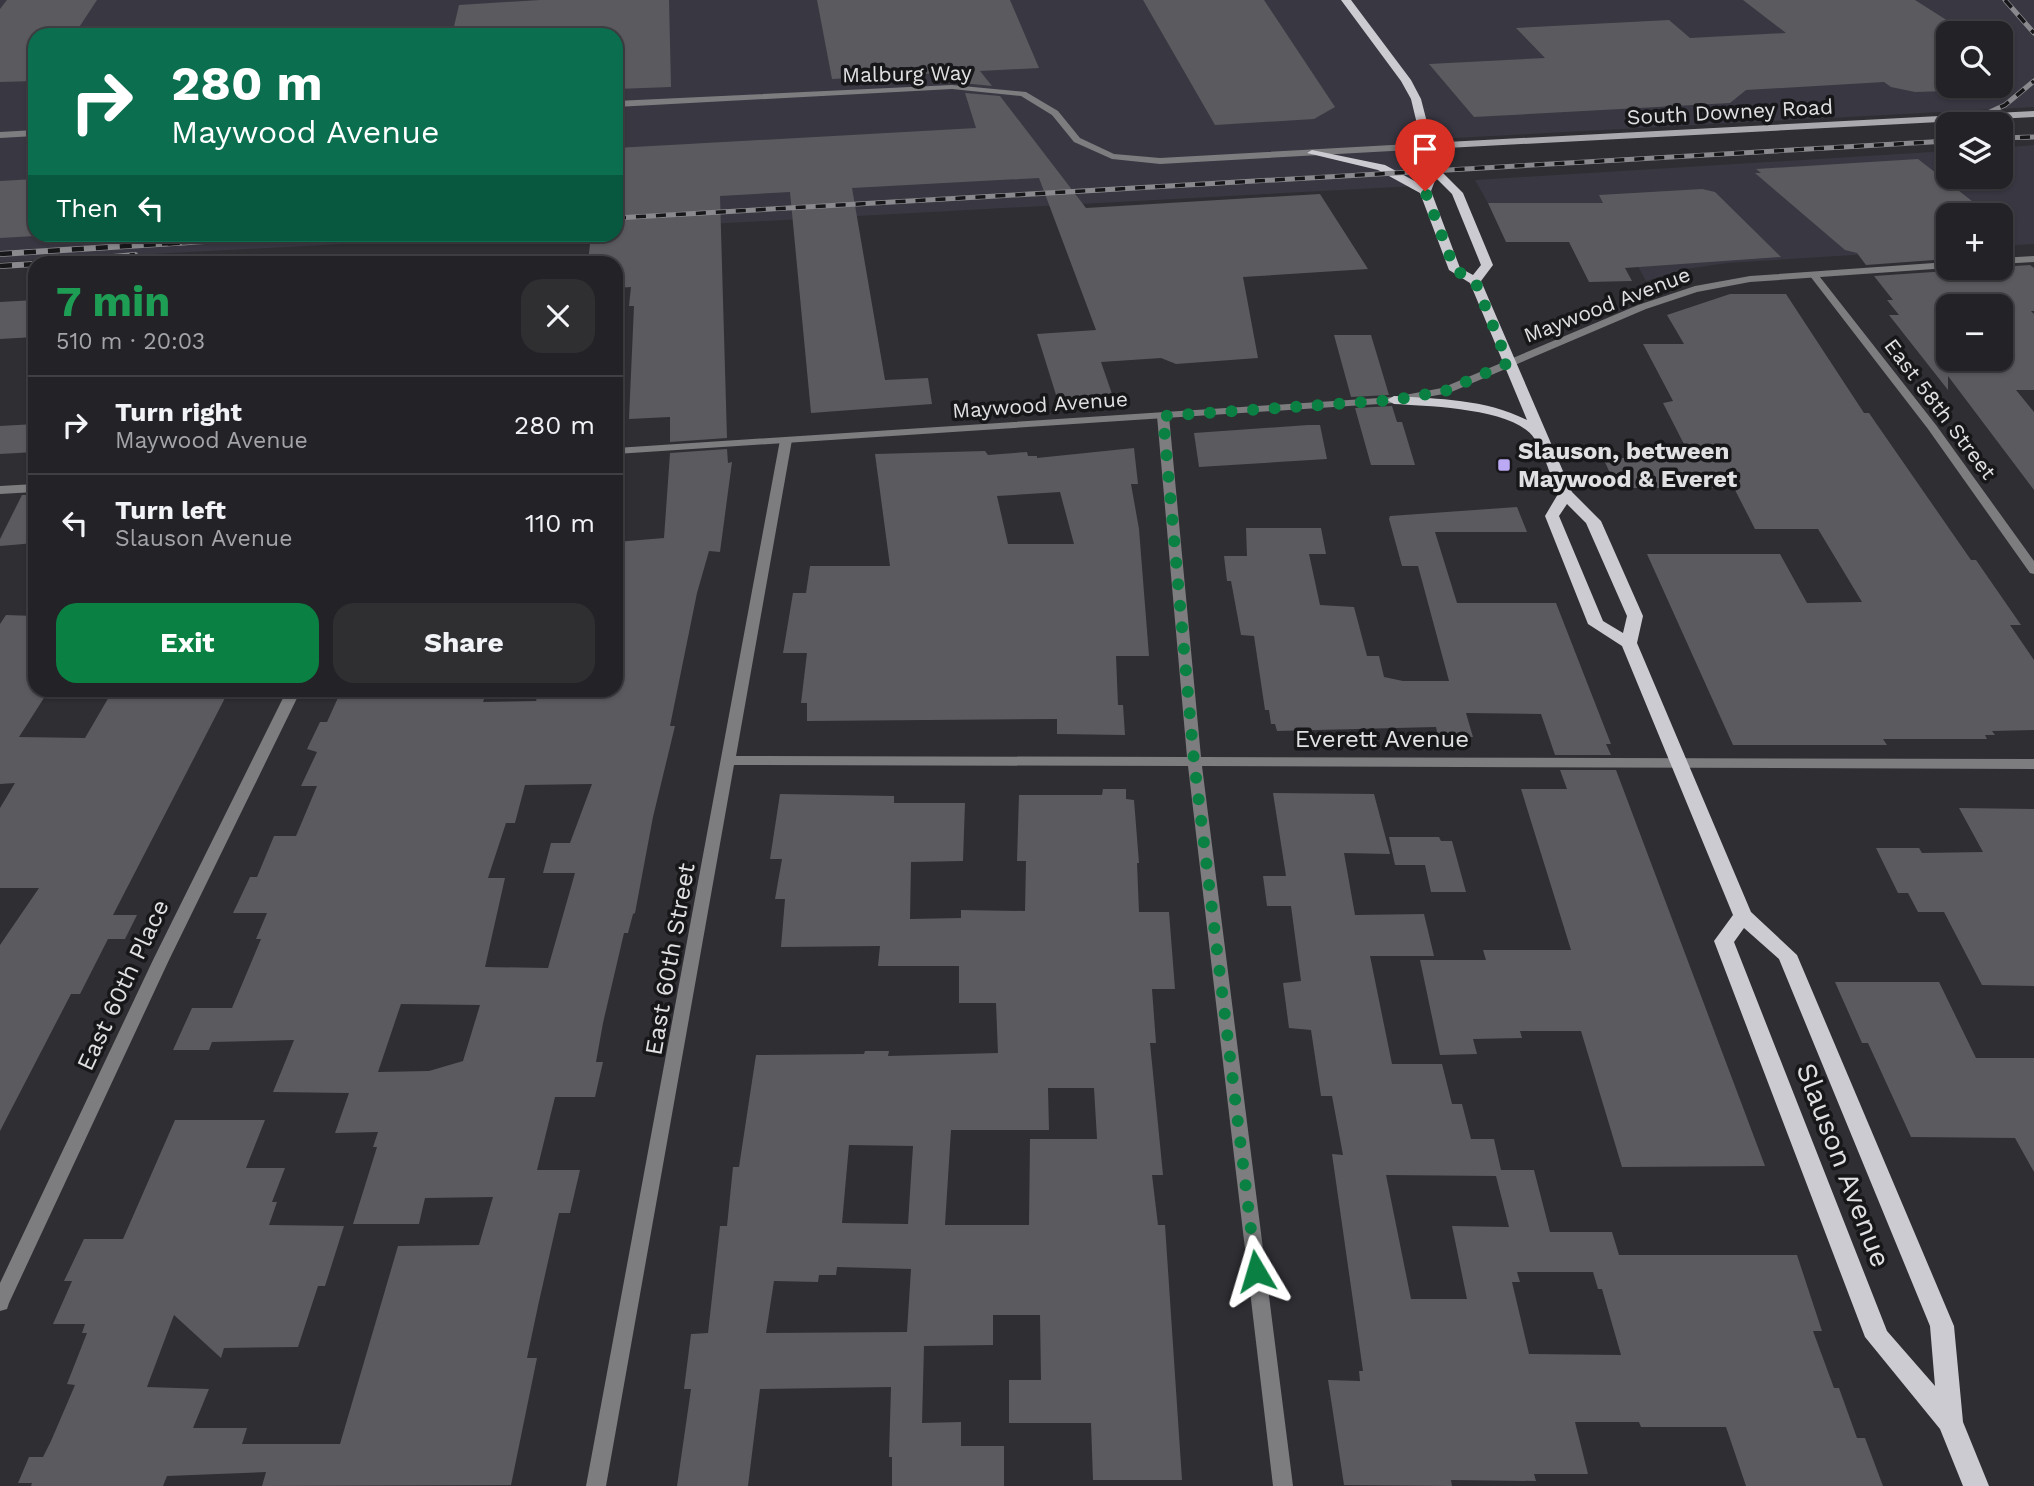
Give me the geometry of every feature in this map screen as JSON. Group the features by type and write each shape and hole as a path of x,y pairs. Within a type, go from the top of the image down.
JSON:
{"main road":[{"path":"1346,0 1406,80 1416,99 1434,170 1457,193 1487,265 1475,281"},
{"name":"South Downey Road","path":"1427,143 2034,114"},
{"path":"1312,153 1381,167 1425,191 1434,170"},
{"name":"Slauson Avenue","path":"1425,191 1455,270 1475,281 1565,494 1593,521 1635,615 1629,643 1743,916 1787,956 1942,1326 1950,1422 1976,1486"},
{"path":"1394,400 1485,406 1515,418 1539,434"},
{"path":"1565,494 1552,516 1596,624 1629,643"},
{"name":"Slauson Avenue","path":"1743,916 1724,941 1877,1337 1950,1422"}],"street":[{"name":"Malburg Way","path":"623,104 952,87 1023,94 1055,113 1077,140 1112,156 1160,162 1427,143"},
{"path":"0,135 28,133"},
{"path":"2013,260 2034,259"},
{"name":"Maywood Avenue","path":"623,451 1394,400 1445,391 1642,307 1695,289 1750,279 1936,266"},
{"name":"East 58th Street","path":"1813,274 1932,427 2034,570"},
{"path":"1163,416 1194,761 1283,1486"},
{"name":"East 60th Street","path":"596,1486 786,440"},
{"path":"0,490 28,488"},
{"name":"East 60th Place","path":"0,1303 161,960 290,697"},
{"name":"Everett Avenue","path":"730,760 2034,764"}],"shaded area":[{"path":"0,0 2034,0 2034,107 1399,141 1415,186 623,229 623,28 28,28 28,242 380,242 114,256 28,256 28,261 0,262"},
{"path":"2034,145 2034,244 2013,245 2013,203 1936,203 1936,250 1727,263 1686,269 1646,281 1603,203 1488,203 1475,180 1936,152 1936,189 2013,189 2013,147"}],"building":[{"path":"7,0 97,0 79,28 28,28 28,81 0,82 0,9"},
{"path":"540,0 669,0 671,87 623,89 623,28 454,28 459,5"},
{"path":"817,0 1010,0 1039,68 980,71 992,86 962,83 958,72 832,79"},
{"path":"1143,0 1264,0 1335,107 1314,119 1215,125"},
{"path":"1743,0 1915,0 1948,21 1936,21 1936,91 1915,92 1891,87 1884,82 1746,90 1730,103 1474,117 1429,64 1545,58 1516,28 1669,20 1690,38 1786,33"},
{"path":"965,93 1000,96 1086,208 1320,194 1368,269 1243,277 1258,358 1176,364 1161,358 1101,362 1112,394 1057,398 1037,334 1096,330 1039,178 852,188 885,380 928,378 932,404 811,413 790,192 720,196 727,438 670,442 670,417 629,419 634,306 629,306 631,287 623,288 623,256 589,256 590,242 623,242 623,148 976,128"},
{"path":"1918,159 1936,173 1936,189 1957,189 1975,203 1936,203 1936,260 1866,265 1857,253 1845,250 1755,173 1761,173 1756,169"},
{"path":"28,179 28,236 0,238 0,181"},
{"path":"1702,189 1715,192 1781,257 1625,268 1632,281 1589,282 1569,242 1506,242 1488,203 1603,203 1599,195"},
{"path":"2030,265 2034,268 2034,311 2031,311 2034,314 2034,390 2016,390 2034,412 2034,490 1948,376 1948,390 1889,315 1899,315 1887,300 1893,300 1874,276 1936,272 1936,280 2013,280 2013,266"},
{"path":"1730,294 1786,294 1864,413 1869,413 1971,560 1976,560 2021,625 2010,625 2034,660 2034,730 1992,731 1995,735 1985,735 1987,739 1883,739 1887,745 1733,745 1647,554 1780,554 1807,603 1862,602 1818,529 1755,529 1734,488 1617,488 1603,458 1691,458 1663,403 1673,401 1643,344 1684,344 1667,315"},
{"path":"28,300 28,337 0,339 0,302"},
{"path":"1334,335 1371,335 1389,395 1351,397"},
{"path":"1392,406 1397,422 1402,422 1415,465 1371,465 1355,408"},
{"path":"28,424 28,452 0,454 0,426"},
{"path":"1320,425 1327,459 1199,467 1194,433"},
{"path":"1134,448 1138,484 1131,484 1139,529 1149,656 1116,656 1118,705 1123,705 1125,735 1057,734 1057,719 807,721 807,703 801,703 807,653 783,653 793,593 806,593 810,566 890,566 875,454 985,451 988,455 1027,452 1028,456 1037,458","holes":["1060,492 1074,544 1008,544 997,496"]},
{"path":"727,449 728,463 732,462 720,552 709,551 697,593 670,726 675,726 653,817 635,913 628,933 624,933 603,1023 596,1062 603,1062 595,1097 555,1097 537,1170 580,1170 570,1213 559,1213 538,1306 527,1358 537,1358 511,1485 262,1486 266,1472 167,1476 163,1486 31,1486 32,1483 18,1483 29,1457 43,1457 51,1441 75,1385 67,1384 87,1333 82,1333 85,1324 53,1324 72,1281 64,1281 84,1239 123,1239 175,1120 265,1120 246,1168 285,1168 272,1202 277,1202 269,1225 344,1226 325,1286 318,1286 298,1347 224,1348 221,1358 174,1315 147,1387 209,1389 193,1428 247,1428 242,1444 340,1444 398,1246 479,1245 493,1197 425,1198 419,1224 353,1224 377,1147 373,1147 378,1132 335,1133 349,1093 273,1092 294,1040 212,1042 209,1050 173,1050 192,1008 232,1008 261,939 256,939 267,913 233,913 250,877 257,877 274,836 296,836 317,786 301,786 317,752 307,749 320,722 327,722 338,697 485,697 483,702 536,701 537,697 623,697 623,541 664,538 670,453","holes":["592,784 570,843 551,843 543,873 575,873 548,968 485,967 505,878 488,878 506,823 515,823 525,785","401,1004 480,1005 463,1061 429,1071 378,1072"]},
{"path":"22,495 28,495 28,544 0,546 0,539"},
{"path":"1517,507 1527,532 1435,532 1457,603 1556,603 1611,744 1606,744 1611,755 1555,755 1541,714 1466,713 1473,737 1438,737 1436,727 1277,731 1275,724 1271,724 1269,710 1265,710 1254,636 1241,635 1231,581 1227,581 1224,556 1247,556 1246,528 1321,528 1326,554 1309,554 1320,605 1354,607 1367,656 1379,656 1384,677 1403,681 1449,681 1418,566 1402,566 1390,516"},
{"path":"6,615 28,616 28,697 45,697 19,737 85,738 109,697 225,698 113,915 137,915 125,939 108,939 80,994 71,994 0,1131 0,945 39,888 0,888 0,808 15,783 0,784 0,624"},
{"path":"1560,770 1616,770 1765,1166 1622,1167 1581,1031 1520,1031 1522,1038 1473,1039 1477,1054 1440,1055 1420,960 1486,960 1483,950 1571,950 1521,789 1567,789"},
{"path":"1103,789 1126,789 1126,799 1134,800 1139,863 1139,912 1169,912 1175,989 1152,989 1156,1043 1150,1043 1163,1175 1152,1175 1158,1225 1165,1225 1182,1480 1093,1480 1091,1423 1009,1423 1009,1380 1041,1380 1040,1315 993,1315 993,1345 924,1346 922,1423 961,1422 961,1446 1004,1446 1004,1486 892,1486 892,1457 889,1457 891,1387 760,1389 748,1486 677,1486 691,1389 684,1389 691,1334 708,1333 720,1226 727,1226 733,1167 739,1167 756,1055 864,1054 865,1051 889,1051 888,1056 998,1053 996,1003 959,1003 959,966 878,966 880,946 781,947 785,899 775,899 782,859 770,859 780,794 894,796 894,803 965,803 963,861 911,862 910,919 961,918 961,910 1025,911 1026,861 1017,861 1019,795 1102,795","holes":["1048,1088 1094,1088 1097,1139 1030,1139 1029,1225 945,1225 951,1130 1049,1130","849,1145 913,1146 908,1224 842,1223","837,1267 911,1269 907,1332 766,1333 774,1281 818,1282 819,1275 836,1275"]},
{"path":"1273,793 1374,794 1390,854 1344,853 1355,915 1424,914 1434,956 1370,956 1392,1064 1442,1064 1452,1104 1462,1104 1471,1139 1494,1139 1501,1170 1534,1170 1550,1232 1612,1232 1619,1255 1797,1255 1822,1331 1813,1331 1834,1388 1839,1388 1857,1438 1865,1438 1883,1486 1746,1486 1726,1427 1641,1427 1639,1422 1575,1422 1588,1474 1534,1474 1536,1481 1451,1480 1452,1486 1344,1485 1328,1380 1360,1381 1359,1371 1363,1371 1332,1154 1343,1155 1332,1096 1321,1096 1311,1030 1289,1028 1283,983 1301,981 1291,906 1267,906 1263,876 1286,876","holes":["1386,1175 1496,1176 1509,1227 1452,1226 1467,1299 1411,1299","1517,1272 1593,1272 1598,1289 1602,1289 1621,1355 1529,1354 1512,1282 1520,1282"]},
{"path":"1959,808 2034,809 2034,986 1982,985 1944,912 1918,912 1908,893 1898,893 1876,848 1919,848 1922,853 1983,852"},
{"path":"1389,837 1439,837 1441,841 1452,841 1466,892 1431,892 1425,865 1395,865"},
{"path":"1835,982 1939,982 1976,1058 2034,1058 2034,1172 2015,1138 1911,1137 1868,1043 1862,1043"}],"railway":[{"path":"2005,0 2034,33"},
{"path":"1990,112 2005,105 2034,81"},
{"path":"2013,138 2034,137"},
{"path":"623,218 1936,142"},
{"path":"0,254 190,242"},
{"path":"162,244 195,242"},
{"path":"124,256 135,255"},
{"path":"0,266 28,264"}],"place":[{"name":"Slauson, between Maywood & Everet","path":"1504,465"}],"route":[{"path":"1256,1271 1194,761 1163,416 1394,400 1445,391 1508,363 1475,281 1455,270 1425,191"}]}
